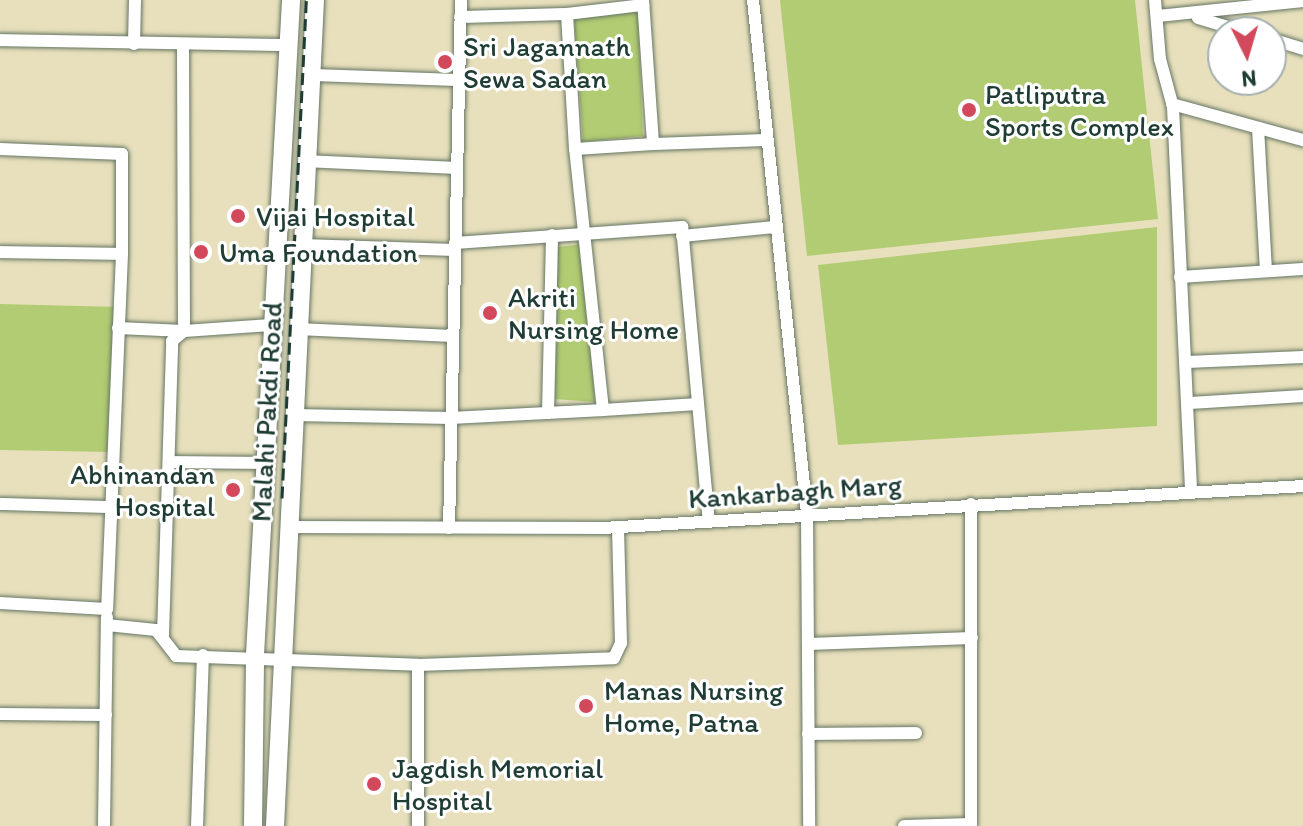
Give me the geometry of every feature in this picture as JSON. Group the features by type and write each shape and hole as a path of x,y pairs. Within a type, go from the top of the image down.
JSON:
{"main road":[{"path":"253,826 255,655 291,0"},
{"name":"Malahi Pakdi Road","path":"275,826 304,161 315,0"}],"street":[{"path":"134,44 135,0"},
{"path":"449,528 461,0"},
{"path":"753,0 807,514 809,826"},
{"path":"1155,0 1160,59 1172,104 1180,277 1190,403 1191,492"},
{"path":"1158,16 1192,16 1248,4 1303,1"},
{"path":"460,17 567,14 643,2 653,144"},
{"path":"567,14 575,149 603,410"},
{"path":"1192,16 1207,21"},
{"path":"0,40 288,45"},
{"path":"183,44 184,331"},
{"path":"312,75 458,80"},
{"path":"1172,104 1303,140"},
{"path":"1258,128 1266,271"},
{"path":"575,149 766,140"},
{"path":"0,149 122,154 122,254 107,609 104,826"},
{"path":"304,161 457,168"},
{"path":"302,245 455,246 584,232 682,227 709,521"},
{"path":"682,236 775,227"},
{"path":"548,413 552,235"},
{"path":"0,252 122,254"},
{"path":"1180,277 1303,269"},
{"path":"118,328 184,331 271,325"},
{"path":"297,329 453,336"},
{"path":"163,635 171,462 172,341 184,331"},
{"path":"1187,362 1303,357"},
{"path":"1190,403 1303,396"},
{"path":"293,415 452,418 698,404"},
{"path":"171,462 265,463"},
{"name":"Kankarbagh Marg","path":"289,527 618,527 1303,486"},
{"path":"0,504 110,507"},
{"path":"904,826 971,824 971,504"},
{"path":"107,625 149,627 163,635 175,655 255,655 418,665 614,658 621,643 618,527"},
{"path":"0,603 107,609"},
{"path":"808,644 972,638"},
{"path":"197,826 203,655"},
{"path":"418,665 418,826"},
{"path":"0,714 106,715"},
{"path":"808,734 916,733"}],"green space":[{"name":"Patliputra Sports Complex","path":"780,0 1135,0 1158,219 807,256"},
{"path":"638,10 643,136 583,142 574,17"},
{"path":"1157,227 1157,426 838,445 818,265"},
{"path":"582,244 595,402 555,399 558,247"},
{"path":"0,304 120,307 112,452 0,450"}],"railway":[{"path":"282,498 306,0"}],"place":[{"name":"Sri Jagannath Sewa Sadan","path":"445,62"},
{"name":"Patliputra Sports Complex","path":"969,110"},
{"name":"Vijai Hospital","path":"238,216"},
{"name":"Uma Foundation","path":"201,252"},
{"name":"Akriti Nursing Home","path":"490,313"},
{"name":"Abhinandan Hospital","path":"233,490"},
{"name":"Manas Nursing Home, Patna","path":"586,706"},
{"name":"Jagdish Memorial Hospital","path":"374,784"}]}
